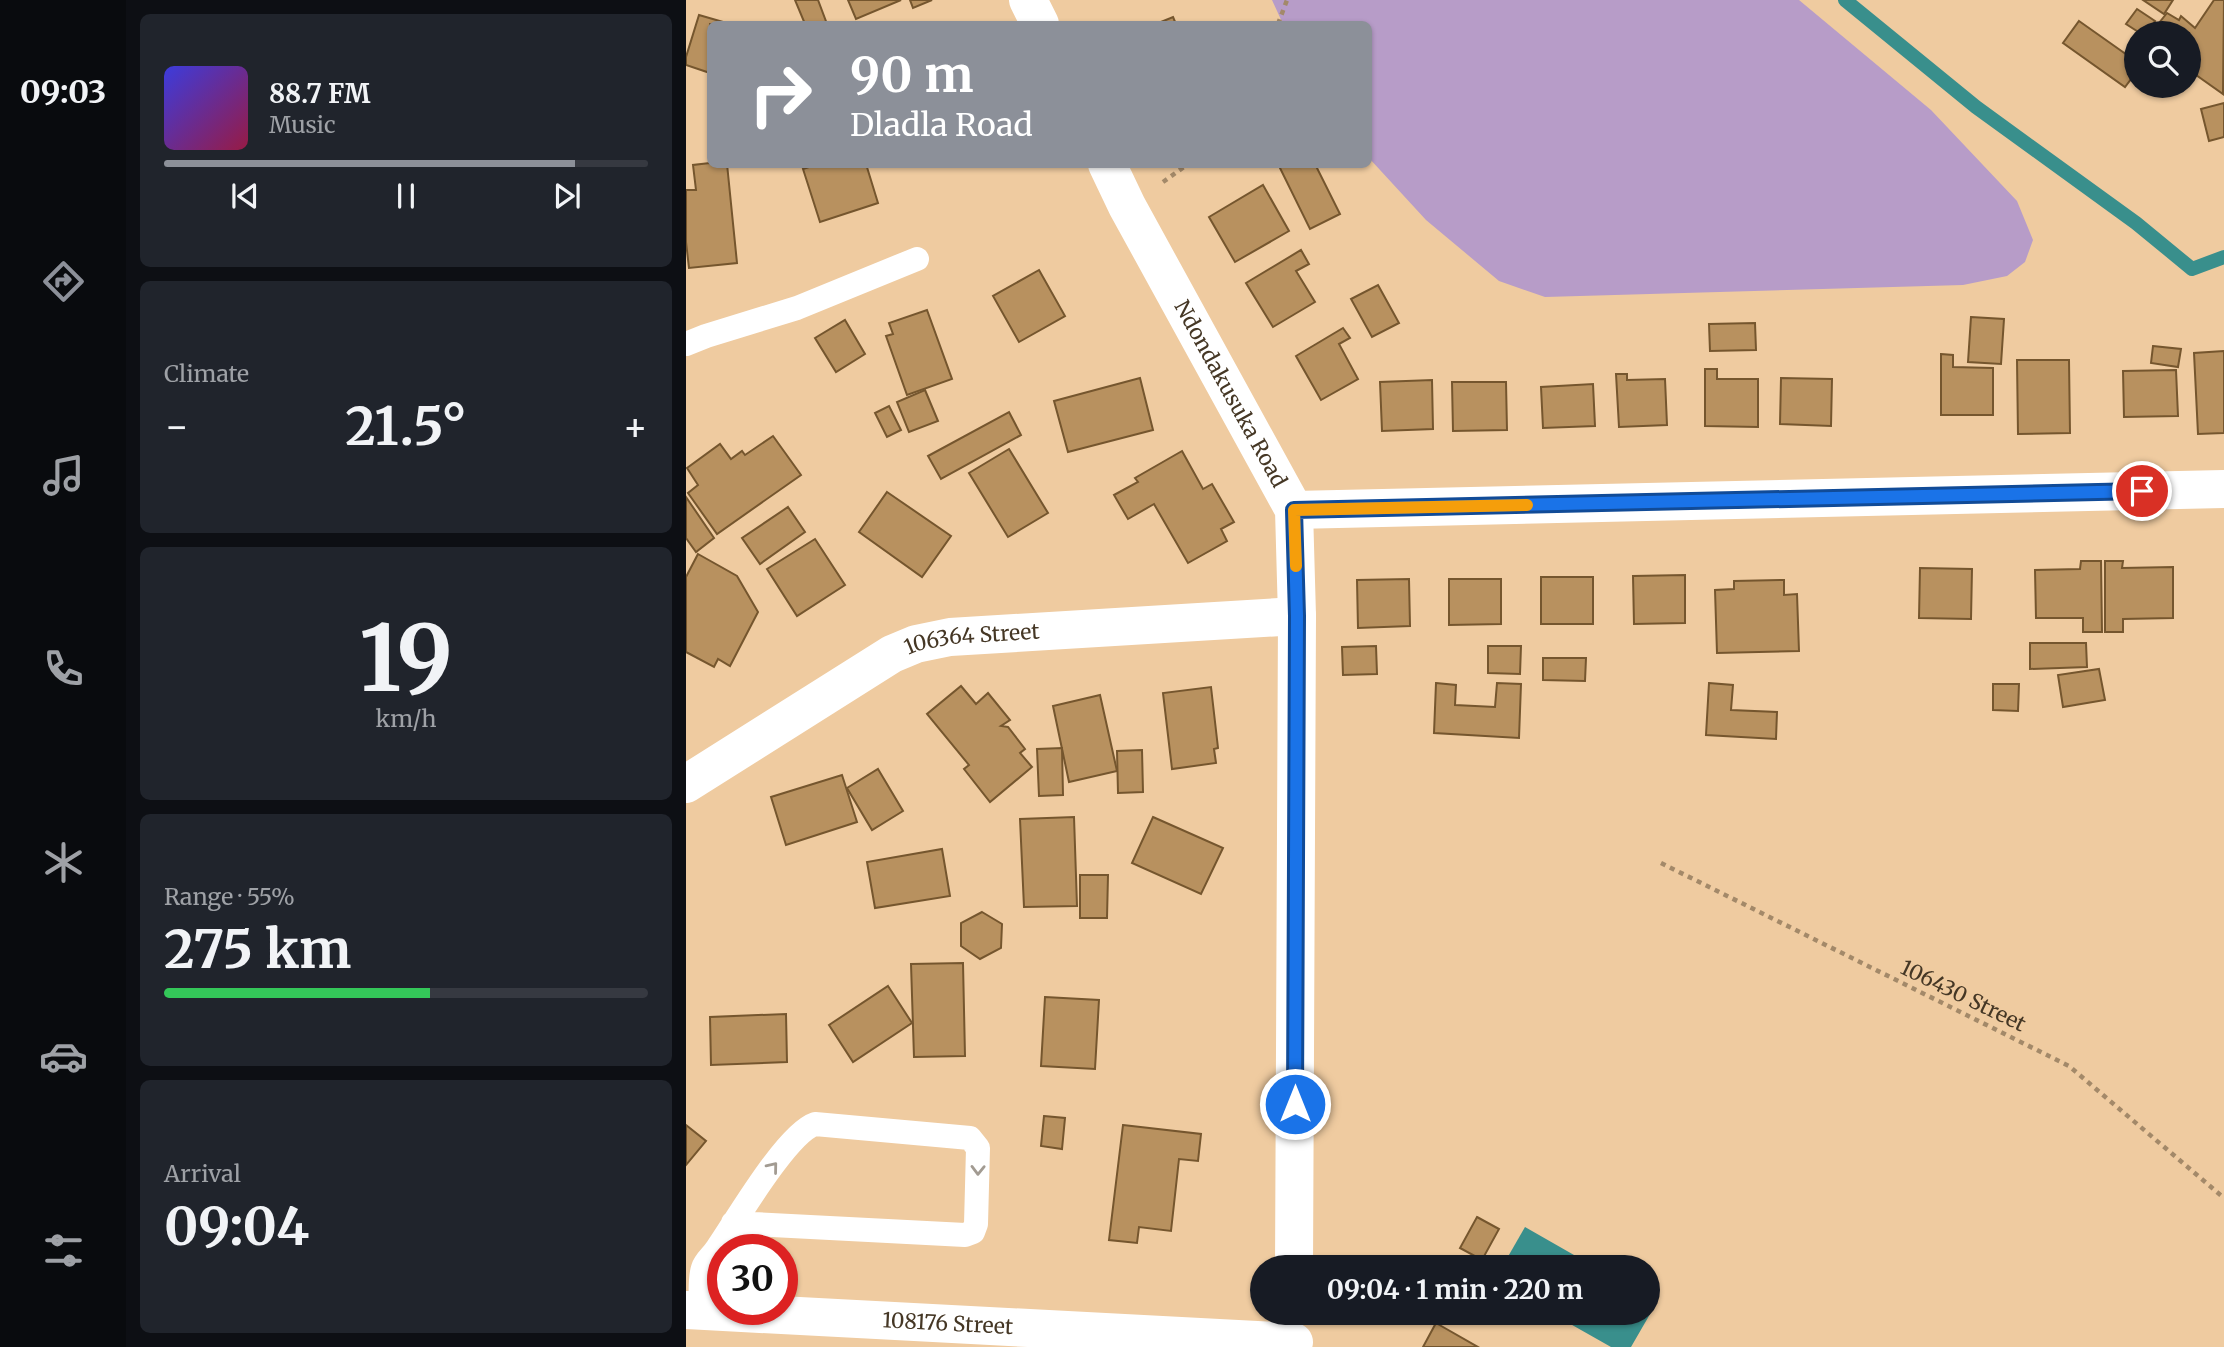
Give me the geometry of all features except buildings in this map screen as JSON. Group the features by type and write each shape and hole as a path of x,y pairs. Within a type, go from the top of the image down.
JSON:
{"street":[{"path":"1028,0 1038,21"},
{"name":"Ndondakusuka Road","path":"1109,168 1127,206 1294,510 1297,616 1294,1255"},
{"path":"1294,510 2224,489"},
{"name":"106364 Street","path":"686,783 892,654 916,644 950,637 1297,616"},
{"name":"108176 Street","path":"693,1310 1298,1337"}],"lane":[{"path":"686,344 797,308 917,258"},
{"path":"693,1310 703,1266 757,1187 804,1129 815,1124 970,1138 978,1148 976,1224 973,1232 965,1235 733,1223"}],"path":[{"path":"1279,21 1287,0"},
{"name":"106430 Street","path":"1661,863 2069,1066 2224,1198"}],"shaded area":[{"path":"1272,0 1799,0 1931,110 2017,201 2033,240 2025,262 2007,276 1963,285 1545,297 1499,281 1426,220 1372,161 1372,21 1282,21"}],"water":[{"path":"1525,1227 1574,1255 1509,1255"},
{"path":"1572,1325 1644,1325 1631,1347 1611,1347"}],"waterway":[{"path":"1845,0 1976,107 2136,223 2192,269 2224,257"}],"slow traffic":[{"path":"1296,566 1294,510 1527,505"}],"route":[{"path":"1295,1104 1297,616 1294,510 2142,491"}]}
